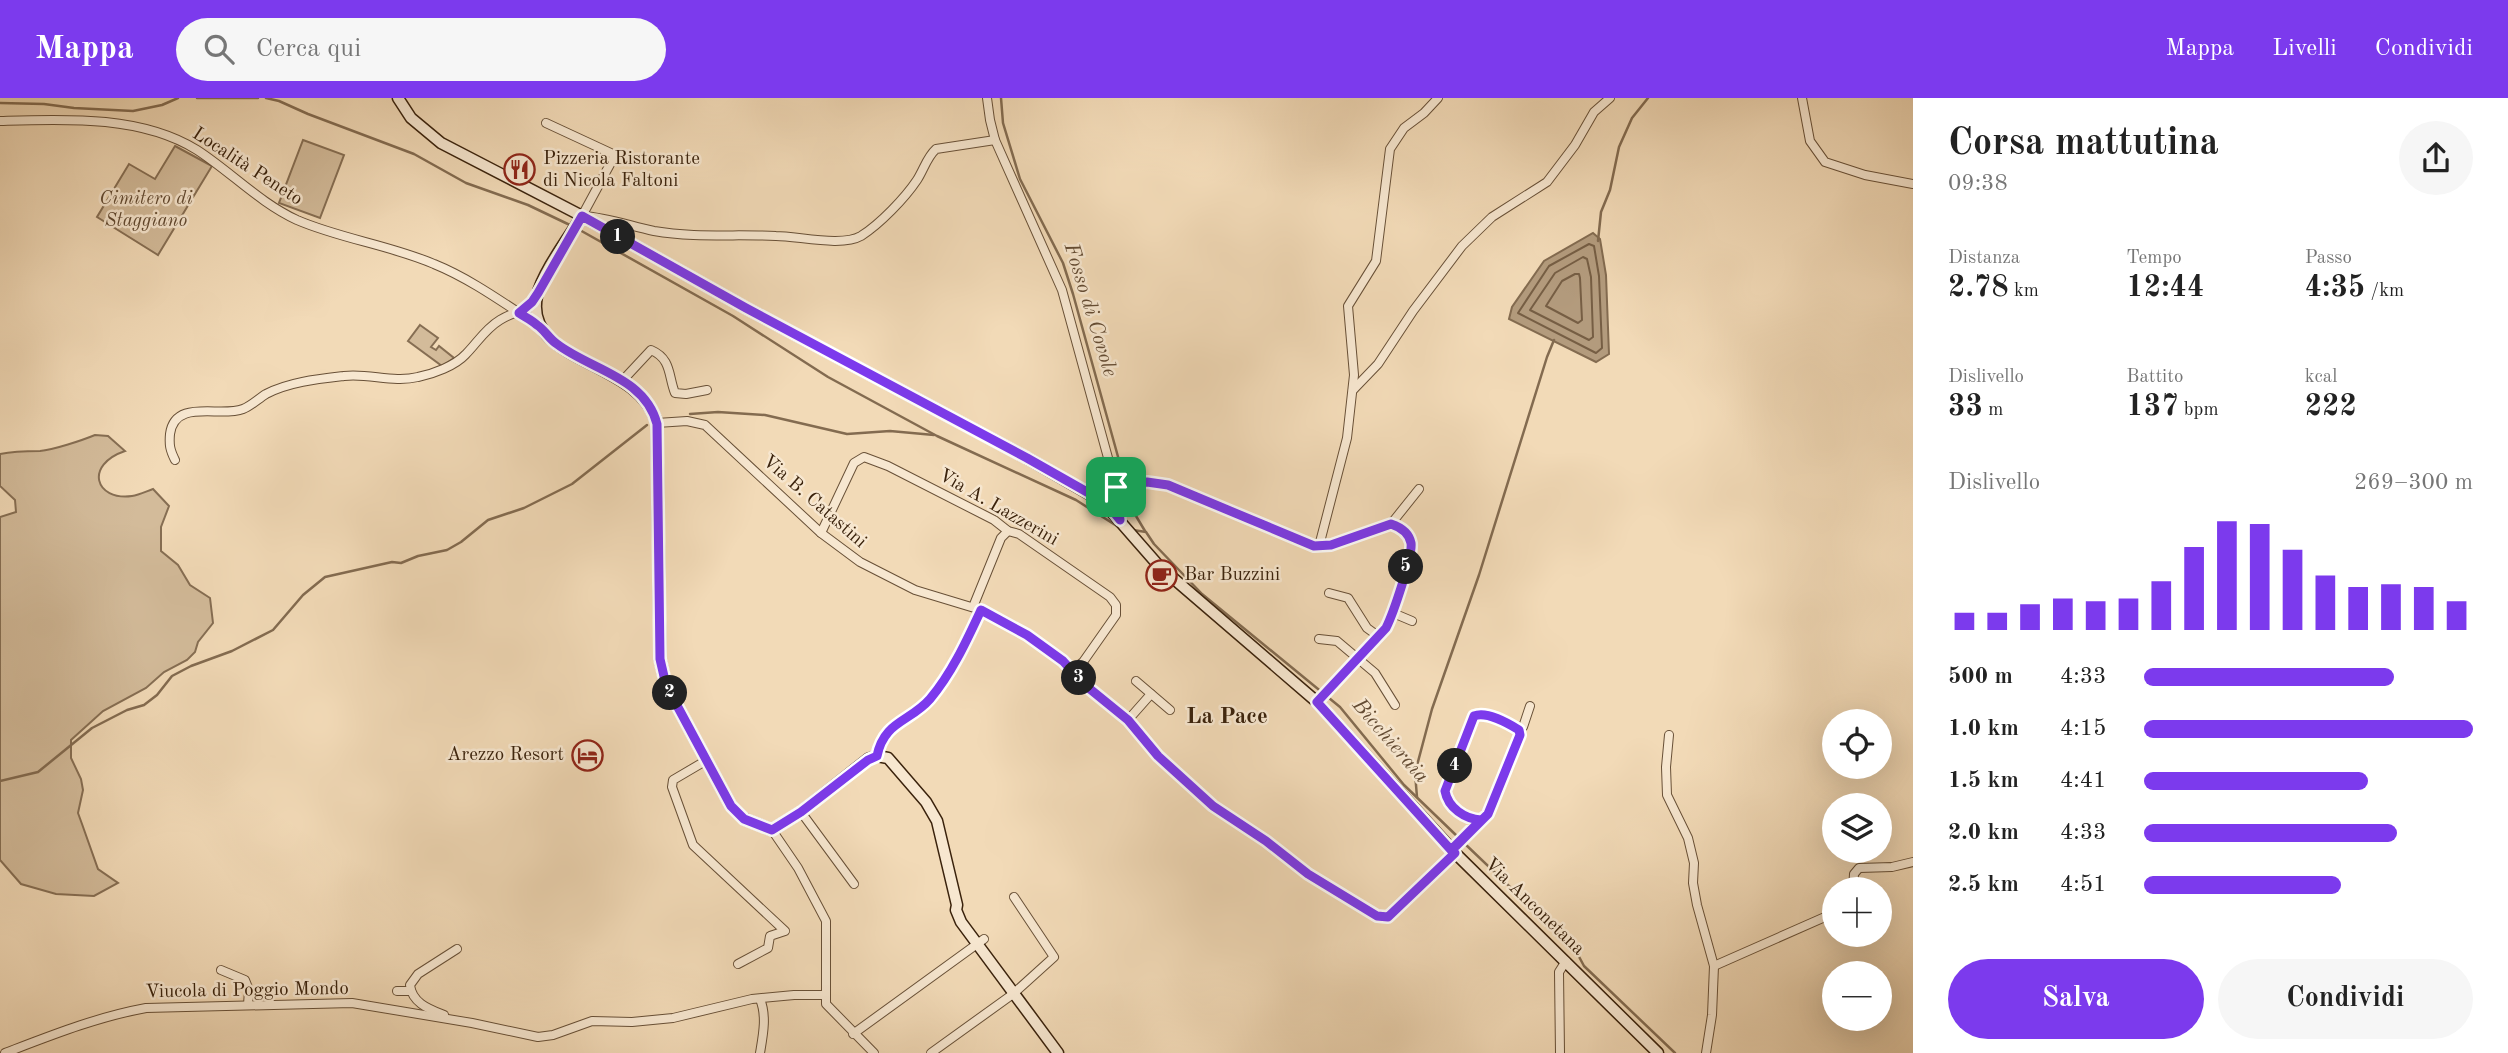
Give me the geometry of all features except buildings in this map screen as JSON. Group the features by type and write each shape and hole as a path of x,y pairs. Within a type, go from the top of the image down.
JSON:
{"main road":[{"name":"Via Anconetana","path":"398,98 411,118 441,143 577,224 723,295 1038,464 1103,502 1158,566 1317,702 1454,850 1658,1053"},
{"path":"577,224 538,293 536,315 539,326 555,344 623,380 649,404 657,424 660,659 666,685 738,814 772,830 801,812 868,760 877,756 888,758 926,802 937,821 956,910 980,941 1013,994 1058,1053"}],"street":[{"path":"987,98 995,140 1062,290 1119,487 1120,520"},
{"path":"1319,546 1347,438 1353,390 1352,330 1348,306 1376,261 1390,149 1404,128 1438,98"},
{"path":"1353,390 1378,364 1462,246 1492,217 1546,182 1575,145 1594,112 1610,98"},
{"path":"1802,98 1810,141 1825,162 1865,175 1913,184"},
{"name":"Località Peneto","path":"0,121 92,122 133,127 169,137 222,167 274,208 323,230 431,262 464,278 539,326"},
{"path":"546,122 615,155 577,224"},
{"path":"577,224 601,217 656,231 705,236 759,235 849,239 860,236 898,204 918,179 929,155 936,149 995,140"},
{"path":"175,460 169,448 171,429 178,417 192,411 223,412 243,409 267,394 295,384 345,376 368,375 397,380 419,377 459,361 500,319 519,313 538,293"},
{"path":"623,380 651,350 660,355 669,366 675,393 706,390"},
{"name":"Via B. Catastini","path":"657,424 687,421 705,425 821,533 860,562 915,590 977,608 1027,635 1073,670 1085,685 1128,720 1158,756 1213,806 1266,841 1308,874 1377,916 1388,917 1488,814 1530,706"},
{"name":"Via A. Lazzerini","path":"821,533 854,463 864,457 888,466 982,514 1008,531 1019,534 1110,597 1116,605 1116,614 1083,662 1073,670"},
{"path":"1119,487 1147,482 1168,485 1319,546 1331,545 1391,524 1419,489"},
{"path":"1317,702 1378,636 1393,613 1411,545 1405,533 1391,524"},
{"path":"877,756 885,733 897,722 918,710 930,698 965,644 1001,538 1008,531"},
{"path":"1329,593 1348,598 1367,628 1378,636"},
{"path":"1393,613 1412,621"},
{"path":"1319,639 1337,641 1358,658 1375,673 1395,705"},
{"path":"1136,681 1170,710"},
{"path":"1128,720 1151,694"},
{"path":"1481,820 1465,817 1448,800 1445,791 1474,716 1482,713 1519,730"},
{"path":"1669,734 1667,795 1688,838 1694,863 1693,883 1697,905 1714,966 1713,1015 1706,1053"},
{"path":"707,760 673,780 672,787 693,845 785,931 770,936 768,948 738,964"},
{"path":"801,812 854,884"},
{"path":"772,830 798,868 826,920 824,995 828,1009 874,1053"},
{"path":"1854,877 1859,868 1892,867 1913,862"},
{"path":"931,1053 1013,994 1054,957 1014,897"},
{"path":"1714,966 1822,918"},
{"path":"853,1034 980,941"},
{"path":"457,949 418,974 411,982 411,991 424,1006 465,1022"},
{"path":"1560,1053 1559,972 1566,961"},
{"path":"221,970 245,980 248,1004"},
{"path":"397,991 411,991"},
{"name":"Viucola di Poggio Mondo","path":"5,1053 68,1028 118,1013 146,1008 352,1003 538,1037 553,1035 592,1021 632,1022 673,1018 760,999 824,995"},
{"path":"760,999 764,1022 760,1053"}],"green space":[{"path":"303,140 344,155 320,218 279,203"},
{"name":"Cimitero di Staggiano","path":"175,146 212,166 158,255 97,217 129,164 155,179"},
{"path":"420,325 438,338 431,347 436,350 439,346 454,358 442,366 408,341"},
{"path":"95,435 108,436 125,451 112,457 99,473 103,488 119,496 135,495 153,489 169,506 161,527 161,551 178,565 190,585 210,598 213,623 187,660 164,672 146,688 103,711 71,740 71,758 83,790 78,813 98,869 118,883 94,896 56,894 21,884 0,860 0,517 16,512 15,500 0,486 0,454 46,450"}],"water":[{"path":"1593,233 1600,239 1606,275 1609,354 1596,362 1509,319 1512,307 1544,261"}],"waterway":[{"path":"0,103 133,111 162,105 178,98"},
{"path":"197,98 258,98"},
{"path":"266,98 414,154 466,183 528,205 572,226"},
{"name":"Fosso di Covole","path":"1001,98 1003,123 1020,179 1063,263 1125,482"},
{"path":"1598,241 1601,212 1610,190 1619,147 1632,118 1648,98"},
{"path":"578,229 733,316 828,377 937,436 1076,500 1120,528"},
{"path":"1417,797 1415,773 1432,709 1479,575 1554,340"},
{"path":"690,414 718,412 765,415 847,434 890,431 934,435"},
{"path":"0,781 38,772 92,728 127,710 144,705 157,695 172,676 232,651 273,630 303,595 325,577 392,562 401,563 418,556 447,550 488,520 524,508 572,484 647,425"},
{"name":"Fosso di Covole","path":"1127,489 1136,516 1145,531"},
{"name":"Bicchieraia","path":"1133,530 1146,532 1154,544 1202,594 1340,707 1404,785 1459,838"},
{"name":"Bicchieraia","path":"1464,843 1529,905 1553,921 1569,938 1584,966 1675,1053"}],"place":[{"name":"Pizzeria Ristorante di Nicola Faltoni","path":"520,170"},
{"name":"Bar Buzzini","path":"1161,575"},
{"name":"Arezzo Resort","path":"587,755"}],"district":[{"name":"La Pace","path":"1227,716"}],"route":[{"path":"1116,487 1120,520 1103,502 1027,458 746,308 582,216 538,293 519,313 539,326 555,344 633,387 654,413 657,424 660,659 666,685 731,806 744,819 772,830 877,756 885,733 897,722 918,710 930,698 965,644 981,610 1027,635 1063,661 1085,685 1128,720 1158,756 1213,806 1266,841 1308,874 1377,916 1388,917 1455,853 1451,850 1481,820 1465,817 1445,796 1476,713 1513,726 1519,730 1520,735 1488,814 1451,850 1317,702 1386,628 1409,558 1410,539 1391,524 1331,545 1314,546 1168,485 1147,482 1116,487"}]}
